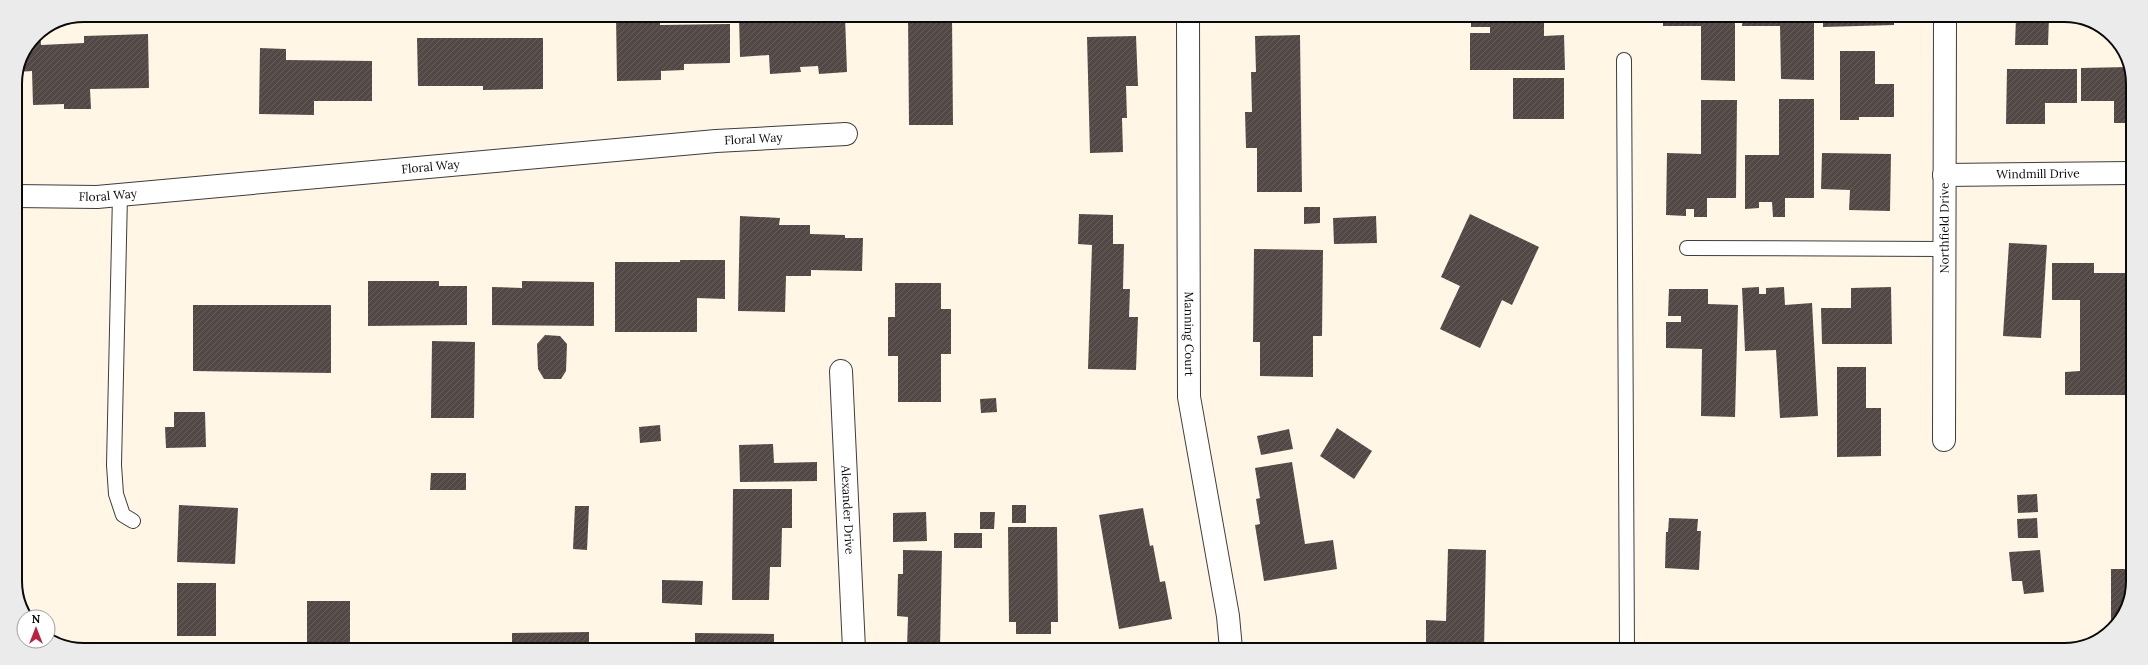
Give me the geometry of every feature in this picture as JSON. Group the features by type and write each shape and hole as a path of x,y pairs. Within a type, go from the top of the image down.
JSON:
{"street":[{"name":"Manning Court","path":"1188,22 1189,397 1228,616 1230,643"},
{"name":"Northfield Drive","path":"1944,440 1943,249 1945,22"},
{"name":"Floral Way","path":"22,196 97,197 716,140 846,134"},
{"name":"Windmill Drive","path":"1944,175 2126,173"},
{"name":"Alexander Drive","path":"841,372 854,643"}],"lane":[{"path":"1624,60 1627,643"},
{"path":"120,195 114,465 116,494 123,515 133,521"},
{"path":"1686,248 1943,249"}],"building":[{"path":"616,22 660,22 660,25 730,24 730,63 684,64 684,70 661,71 661,80 617,81"},
{"path":"739,22 845,22 847,72 819,74 818,66 800,67 801,72 770,74 769,55 740,57"},
{"path":"908,22 952,22 953,125 909,125"},
{"path":"1471,22 1544,22 1544,36 1564,35 1565,70 1470,70 1470,33 1490,33 1490,27 1471,27"},
{"path":"1663,22 1735,22 1735,81 1701,80 1701,26 1663,26"},
{"path":"1742,22 1814,22 1814,80 1781,79 1780,26 1742,26"},
{"path":"1823,22 1894,22 1894,25 1823,27"},
{"path":"2016,22 2049,22 2048,45 2015,45"},
{"path":"148,34 149,88 90,89 91,109 64,109 64,104 33,105 32,71 23,72 32,50 41,40 41,45 84,43 84,36"},
{"path":"1300,35 1302,192 1257,192 1257,148 1246,148 1245,112 1252,112 1251,72 1256,72 1255,36"},
{"path":"1136,36 1138,86 1126,86 1127,118 1122,118 1123,152 1090,153 1087,37"},
{"path":"417,38 543,38 543,89 483,90 483,86 418,86"},
{"path":"260,48 286,49 286,60 372,61 372,101 314,101 314,115 259,114"},
{"path":"1840,51 1875,51 1875,84 1894,84 1894,117 1859,117 1859,120 1840,120"},
{"path":"2123,67 2126,80 2126,123 2114,123 2114,101 2081,101 2081,68"},
{"path":"2007,69 2077,69 2077,103 2045,103 2045,124 2006,124"},
{"path":"1513,78 1564,78 1564,119 1513,119"},
{"path":"1779,99 1814,99 1814,198 1785,198 1785,217 1773,217 1772,202 1759,202 1759,208 1745,209 1745,155 1779,155"},
{"path":"1701,100 1737,100 1736,198 1707,198 1707,217 1694,217 1694,209 1686,209 1686,216 1666,215 1667,153 1701,154"},
{"path":"1822,153 1891,154 1890,211 1849,210 1850,190 1821,189"},
{"path":"1304,207 1320,207 1320,223 1304,224"},
{"path":"1079,214 1113,215 1113,244 1124,244 1123,289 1130,289 1129,317 1138,317 1136,370 1088,369 1092,245 1078,244"},
{"path":"1470,214 1539,247 1512,305 1502,300 1480,348 1440,329 1460,286 1441,277"},
{"path":"740,216 780,218 779,225 810,225 810,234 845,235 845,238 863,238 862,271 811,270 811,276 786,276 785,312 738,311"},
{"path":"1376,216 1377,243 1334,244 1333,218"},
{"path":"2009,243 2047,245 2041,338 2003,336"},
{"path":"1254,249 1323,250 1322,336 1313,336 1313,377 1260,376 1260,342 1253,342"},
{"path":"680,260 725,260 725,299 697,298 697,332 615,332 615,262 680,262"},
{"path":"2052,263 2094,263 2094,273 2126,273 2126,395 2065,395 2065,372 2080,371 2080,300 2052,300"},
{"path":"368,281 439,281 439,286 467,286 467,325 368,326"},
{"path":"522,281 594,282 594,326 492,325 492,287 522,288"},
{"path":"895,283 941,283 941,309 951,309 951,354 941,354 941,402 898,402 898,356 888,356 888,317 895,317"},
{"path":"1759,287 1759,294 1766,294 1766,288 1784,287 1785,305 1812,303 1818,416 1780,418 1776,350 1745,351 1742,288"},
{"path":"1891,287 1892,344 1822,344 1821,308 1851,308 1851,288"},
{"path":"1669,289 1708,289 1708,304 1738,305 1735,417 1701,416 1702,349 1666,348 1666,322 1681,322 1681,316 1668,316"},
{"path":"193,305 331,305 331,373 193,371"},
{"path":"545,335 560,336 567,344 566,371 561,379 544,379 538,369 537,344"},
{"path":"432,341 475,342 474,418 431,418"},
{"path":"1837,367 1866,367 1866,408 1881,408 1881,456 1837,457"},
{"path":"996,398 997,412 981,413 980,399"},
{"path":"174,412 205,412 206,447 166,448 165,427 174,427"},
{"path":"660,425 661,441 640,443 639,427"},
{"path":"1337,428 1372,451 1354,479 1320,456"},
{"path":"1289,429 1293,449 1261,455 1257,436"},
{"path":"773,444 774,463 817,462 817,481 740,482 739,445"},
{"path":"1292,462 1305,544 1333,540 1337,569 1264,581 1255,525 1260,524 1256,499 1260,498 1255,468"},
{"path":"431,473 466,473 466,490 430,490"},
{"path":"733,489 792,489 792,528 782,528 781,567 770,567 769,600 732,600"},
{"path":"2037,494 2038,512 2018,513 2017,495"},
{"path":"179,505 238,508 235,564 177,562"},
{"path":"1012,505 1026,505 1026,523 1012,523"},
{"path":"575,506 589,506 587,550 573,549"},
{"path":"1143,508 1150,546 1153,545 1160,582 1165,581 1172,619 1119,629 1099,515"},
{"path":"926,512 927,541 893,542 893,513"},
{"path":"980,512 995,512 994,529 980,529"},
{"path":"1669,518 1698,519 1697,531 1701,531 1699,570 1665,568 1666,532 1668,532"},
{"path":"2037,518 2038,538 2018,538 2017,519"},
{"path":"1008,527 1057,527 1058,622 1051,622 1051,634 1016,634 1016,622 1009,622"},
{"path":"954,533 982,533 982,548 954,548"},
{"path":"1448,549 1486,550 1484,643 1426,642 1426,620 1446,621"},
{"path":"903,550 942,551 940,643 907,643 908,617 897,616 898,574 903,574"},
{"path":"2040,550 2044,592 2024,594 2022,581 2012,581 2009,552"},
{"path":"2111,569 2126,569 2124,597 2116,615 2111,621"},
{"path":"662,580 703,581 702,605 662,603"},
{"path":"177,583 216,583 216,636 177,636"},
{"path":"307,601 350,601 350,643 307,643"},
{"path":"589,632 589,643 512,643 512,633"},
{"path":"695,633 774,634 774,643 695,643"}]}
